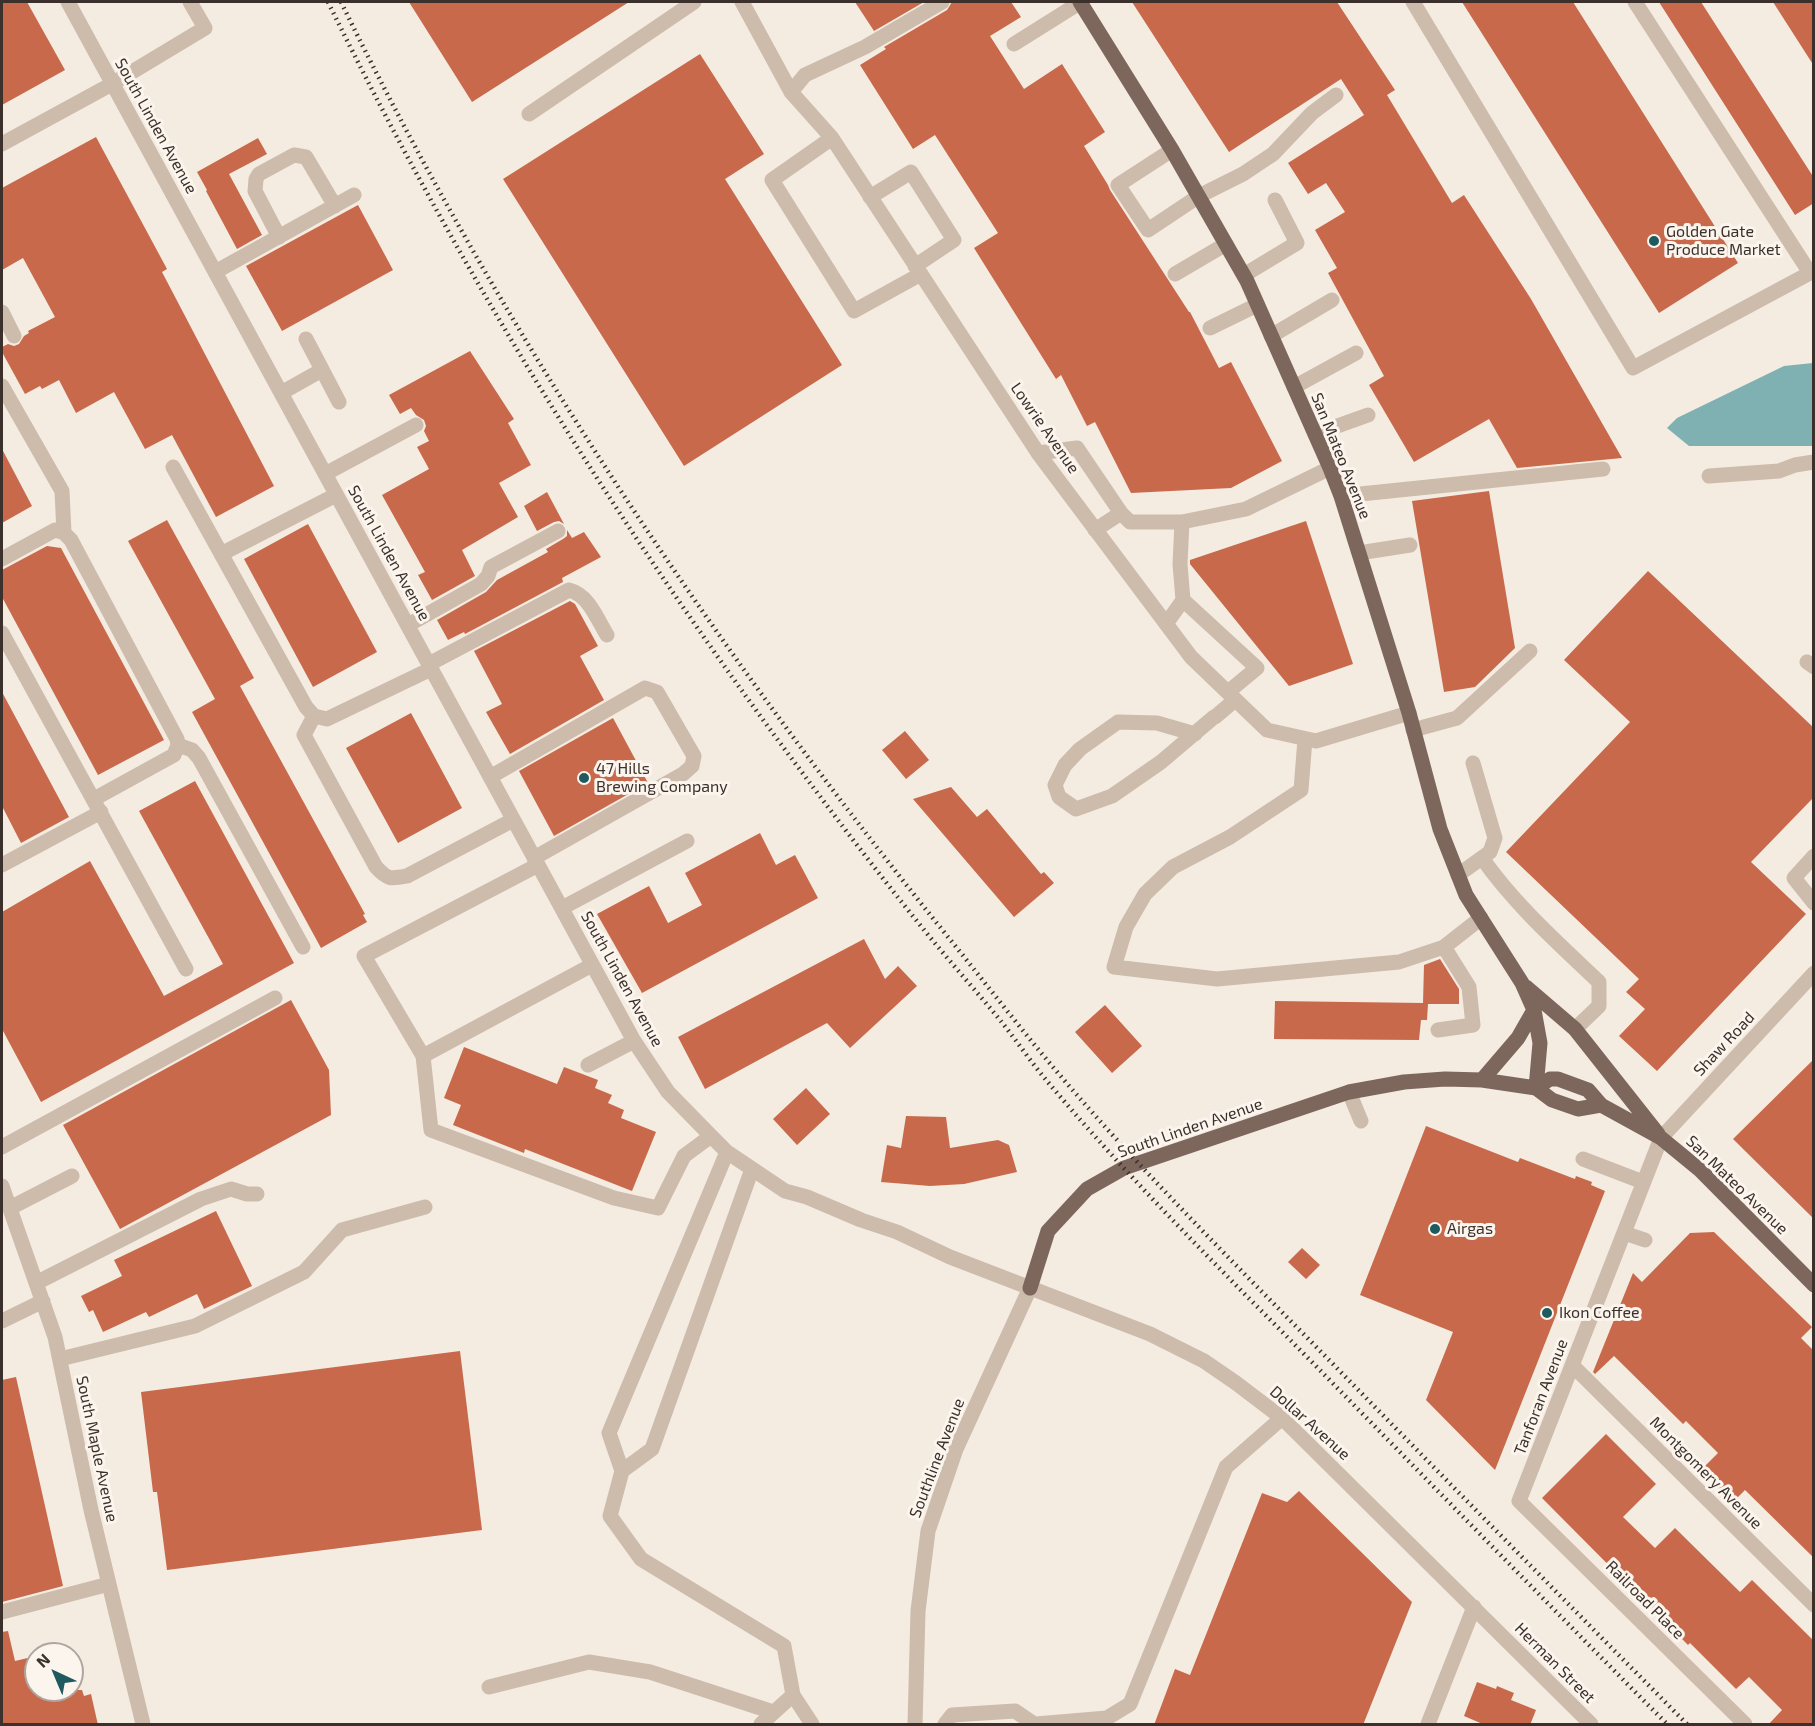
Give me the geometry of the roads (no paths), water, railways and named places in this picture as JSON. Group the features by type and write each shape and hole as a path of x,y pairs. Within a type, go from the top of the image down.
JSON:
{"main road":[{"name":"San Mateo Avenue","path":"1081,2 1172,150 1244,275 1330,468 1341,496 1409,713 1440,829 1466,895 1522,983 1534,1010 1540,1043 1536,1088"},
{"name":"San Mateo Avenue","path":"1522,983 1575,1029 1661,1138"},
{"path":"1482,1080 1518,1038 1534,1010"},
{"name":"South Linden Avenue","path":"1030,1288 1048,1231 1087,1189 1124,1168 1349,1092 1404,1082 1445,1079 1482,1080 1536,1088"},
{"name":"San Mateo Avenue","path":"1536,1088 1550,1079 1558,1079 1588,1090 1595,1095 1601,1106 1661,1138 1700,1170 1814,1285"},
{"name":"San Mateo Avenue","path":"1536,1088 1552,1100 1578,1109 1601,1106"}],"street":[{"name":"South Linden Avenue","path":"68,2 592,965 634,1041 668,1092 727,1152 785,1191 807,1197 861,1220 897,1232 950,1257 1030,1288"},
{"path":"2,144 112,84 206,28 190,2"},
{"path":"529,114 694,2"},
{"name":"Lowrie Avenue","path":"742,2 791,92 832,138 1038,453 1191,657 1267,730 1316,741 1409,713"},
{"path":"791,92 805,75 865,47 942,2"},
{"path":"1014,44 1081,2"},
{"path":"1413,2 1633,368 1812,273 1635,2"},
{"path":"1172,150 1118,185 1148,230 1198,196 1243,174 1273,154 1312,113 1336,95"},
{"path":"832,138 772,180 854,311 918,270 954,240 911,172 870,197"},
{"path":"279,237 255,191 259,174 294,155 306,157 334,206"},
{"path":"215,272 354,195"},
{"path":"1244,275 1297,243 1275,200"},
{"path":"1175,274 1226,244"},
{"path":"1271,336 1332,300"},
{"path":"1210,328 1257,304"},
{"path":"2,312 14,336"},
{"path":"306,339 339,402"},
{"path":"1294,387 1356,353"},
{"path":"281,393 322,370"},
{"path":"2,386 62,491 64,533"},
{"path":"1315,434 1368,415"},
{"path":"325,474 416,424"},
{"path":"1038,453 1077,448 1120,513 1130,522 1182,522 1246,509 1330,468"},
{"path":"1709,476 1779,471 1795,465 1814,462"},
{"path":"173,467 306,707 314,716 327,719 430,667 568,590 586,599 607,635"},
{"path":"1341,496 1603,469"},
{"path":"221,554 336,495"},
{"path":"1095,530 1120,513"},
{"path":"1166,624 1183,600 1180,564 1182,522"},
{"path":"2,559 55,530 64,533 71,540 178,745 174,755 98,806 2,865"},
{"path":"408,625 481,584 488,576 491,567 558,531"},
{"path":"1359,553 1410,545"},
{"path":"1183,600 1257,668 1195,734 1161,762 1112,796 1076,809 1059,797 1055,785 1065,765 1080,749 1118,722 1157,723 1195,734"},
{"path":"2,633 186,969"},
{"path":"1413,730 1457,718 1530,651"},
{"path":"490,777 645,688 657,692 694,756 692,766 683,774 536,861 364,956 423,1056 431,1130 614,1198 658,1208 684,1156 711,1136"},
{"path":"314,716 304,735 376,867 383,875 392,879 407,876 513,820"},
{"path":"1305,739 1301,790 1230,837 1173,867 1145,894 1126,927 1114,968 1216,979 1399,962 1444,947 1480,918"},
{"path":"178,745 192,750 199,758 303,947"},
{"path":"1458,876 1490,852 1495,838 1473,763"},
{"path":"561,908 687,841"},
{"path":"1814,856 1794,878 1814,903"},
{"path":"1482,858 1499,882 1545,931 1599,982 1599,1006 1575,1029"},
{"path":"1438,1030 1473,1025 1469,987 1444,947"},
{"path":"423,1056 592,965"},
{"name":"Shaw Road","path":"1661,1138 1814,973"},
{"path":"2,1147 275,998"},
{"path":"588,1065 634,1041"},
{"path":"1349,1092 1361,1121"},
{"name":"Tanforan Avenue","path":"1520,1501 1661,1138"},
{"path":"727,1152 609,1433 622,1471 610,1516 641,1559 784,1646 793,1695 812,1725"},
{"path":"1583,1159 1643,1182"},
{"path":"622,1471 652,1449 752,1168"},
{"path":"10,1208 72,1176"},
{"name":"South Maple Avenue","path":"2,1185 55,1337 91,1510 143,1725"},
{"path":"36,1283 201,1199 231,1189 247,1194 257,1194"},
{"path":"60,1359 195,1326 304,1272 342,1230 425,1207"},
{"path":"1624,1233 1645,1240"},
{"name":"Dollar Avenue","path":"1030,1288 1150,1334 1204,1361 1282,1418 1494,1627"},
{"name":"Southline Avenue","path":"915,1725 918,1611 928,1531 956,1449 1030,1288"},
{"path":"2,1321 43,1301"},
{"name":"Montgomery Avenue","path":"1573,1366 1814,1605"},
{"path":"945,1725 952,1715 1015,1711 1035,1725 1107,1718 1130,1704 1226,1467 1282,1418"},
{"name":"Railroad Place","path":"1520,1501 1746,1725"},
{"path":"2,1612 109,1584"},
{"path":"1428,1725 1474,1607"},
{"name":"Herman Street","path":"1494,1627 1591,1725"},
{"path":"489,1687 589,1662 650,1672 773,1712"},
{"path":"761,1725 793,1695"}],"water":[{"path":"1813,363 1813,446 1689,446 1667,428 1677,418 1784,366"}],"railway":[{"path":"328,2 432,202 546,397 669,587 734,680 864,854 1047,1081 1111,1154 1210,1259 1667,1724"},
{"path":"341,2 405,129 474,253 547,375 624,495 704,613 873,842 1033,1043 1158,1184 1687,1724"}],"place":[{"name":"Golden Gate Produce Market","path":"1654,241"},
{"name":"47 Hills Brewing Company","path":"584,778"},
{"name":"Airgas","path":"1435,1229"},
{"name":"Ikon Coffee","path":"1547,1313"}]}
